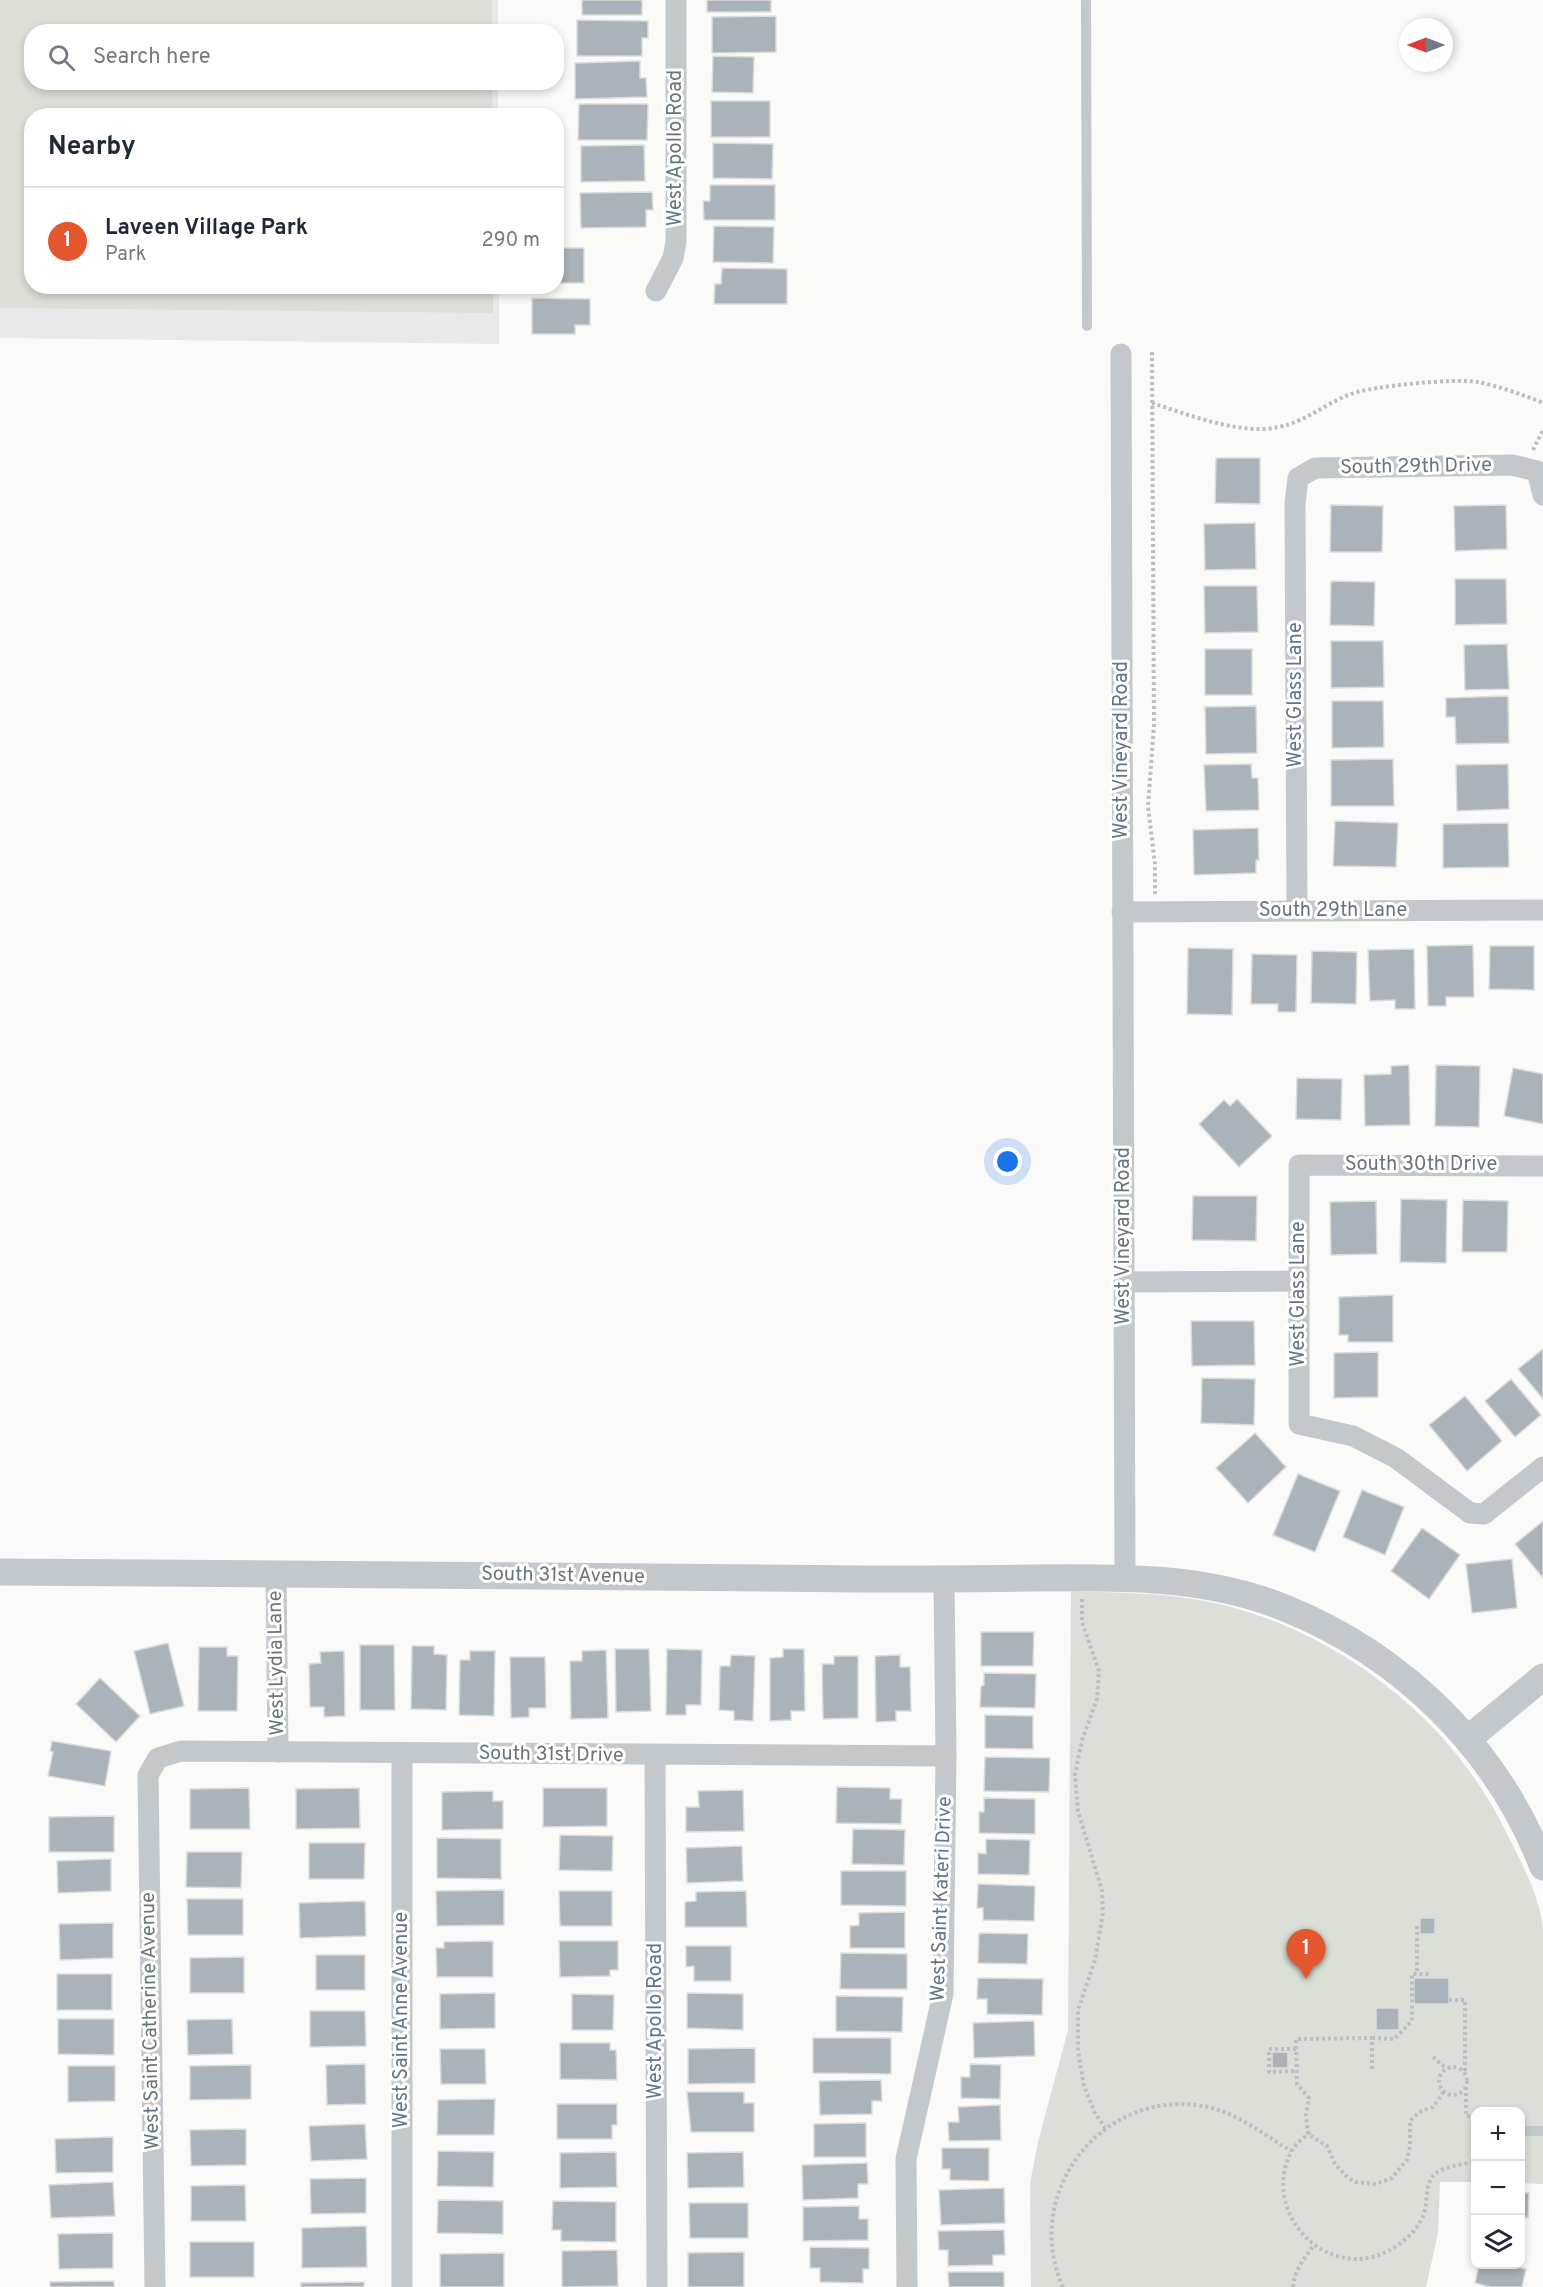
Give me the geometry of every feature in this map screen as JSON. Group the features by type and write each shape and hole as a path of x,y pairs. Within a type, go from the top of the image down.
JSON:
{"street":[{"name":"West Apollo Road","path":"656,291 673,258 676,242 676,0"},
{"name":"West Vineyard Road","path":"1121,354 1125,1577"},
{"name":"South 29th Drive","path":"1298,478 1315,468 1512,465 1537,471 1543,495"},
{"name":"West Glass Lane","path":"1297,911 1295,503 1298,478"},
{"name":"South 29th Lane","path":"1122,912 1543,910"},
{"name":"West Glass Lane","path":"1299,1165 1299,1424 1353,1436 1396,1458 1470,1513 1484,1514 1543,1467"},
{"name":"South 30th Drive","path":"1299,1165 1543,1166"},
{"path":"1124,1282 1298,1281"},
{"name":"South 31st Avenue","path":"0,1572 944,1580 1125,1577"},
{"name":"West Lydia Lane","path":"276,1574 278,1752"},
{"path":"1125,1577 1173,1581 1250,1596 1284,1607 1384,1662 1417,1687 1468,1739 1516,1808 1543,1867"},
{"name":"West Saint Kateri Drive","path":"907,2287 906,2160 943,1995 946,1756 944,1580"},
{"path":"1468,1739 1543,1677"},
{"name":"South 31st Drive","path":"158,1758 181,1751 655,1756 946,1756"},
{"name":"West Saint Anne Avenue","path":"402,1753 402,2287"},
{"name":"West Apollo Road","path":"655,1756 657,2287"},
{"name":"West Saint Catherine Avenue","path":"155,2287 148,1775 158,1758"}],"lane":[{"path":"1086,0 1087,326"},
{"path":"1525,2131 1543,2132"}],"path":[{"path":"1152,352 1154,725 1148,806 1155,864 1154,912"},
{"path":"1152,403 1194,416 1262,429 1302,421 1351,394 1370,389 1444,382 1477,382 1543,403"},
{"path":"1082,1599 1082,1622 1099,1671 1097,1699 1082,1740 1076,1784 1078,1811 1102,1891 1103,1913 1095,1960 1078,2010 1078,2051 1084,2086 1095,2113 1105,2128"},
{"path":"1417,1926 1417,1974"},
{"path":"1431,1974 1412,1974 1412,2020 1394,2039 1296,2039 1297,2084 1309,2098 1306,2115 1309,2133 1327,2146 1335,2164 1348,2178 1368,2184 1384,2181 1399,2172 1407,2160 1410,2147 1410,2121 1419,2112 1433,2107 1444,2091"},
{"path":"1449,2000 1466,2000 1466,2116 1471,2116"},
{"path":"1372,2038 1372,2069"},
{"path":"1296,2049 1269,2049 1269,2072 1297,2072"},
{"path":"1433,2057 1447,2069 1457,2068 1466,2075"},
{"path":"1447,2069 1440,2078 1447,2094 1461,2093 1466,2085"},
{"path":"1063,2287 1050,2246 1052,2214 1063,2183 1077,2156 1105,2128 1138,2111 1160,2106 1200,2105 1226,2112 1291,2151"},
{"path":"1309,2133 1291,2151 1284,2176 1284,2197 1291,2220 1313,2246 1338,2257 1362,2259 1388,2252 1407,2238 1423,2216 1428,2185 1436,2173 1471,2163"},
{"path":"1293,2287 1299,2266 1313,2246"}],"shaded area":[{"path":"0,0 498,0 498,24 24,24 24,90 498,90 498,108 24,108 24,294 499,294 499,344 0,338"},
{"path":"0,0 492,0 492,24 24,24 24,90 492,90 493,108 24,108 24,294 493,294 493,313 0,308"},
{"path":"1071,1591 1178,1597 1241,1610 1288,1627 1333,1650 1376,1678 1415,1710 1450,1746 1480,1786 1510,1839 1538,1903 1543,1929 1543,2184 1525,2183 1525,2107 1471,2107 1471,2182 1440,2182 1438,2233 1426,2287 1031,2287 1030,2183 1038,2142 1068,2030"}],"building":[{"path":"582,0 642,0 642,15 582,15"},
{"path":"707,0 771,0 771,12 707,12"},
{"path":"776,16 776,52 712,53 712,17"},
{"path":"577,20 648,21 648,38 642,38 642,56 577,56"},
{"path":"713,56 754,57 753,93 712,92"},
{"path":"640,61 640,78 646,78 647,97 575,99 575,63"},
{"path":"711,101 770,101 770,137 711,137"},
{"path":"579,104 648,104 647,140 578,140"},
{"path":"713,143 773,144 772,179 713,178"},
{"path":"644,145 645,181 581,182 581,146"},
{"path":"710,185 775,185 775,220 704,220 703,201 710,201"},
{"path":"652,192 653,210 646,210 646,227 581,228 580,193"},
{"path":"714,226 774,227 773,263 713,262"},
{"path":"564,248 584,248 584,283 564,283"},
{"path":"722,268 787,269 787,304 714,304 715,284 721,284"},
{"path":"532,298 590,299 590,325 575,325 575,334 532,334"},
{"path":"1216,458 1260,458 1260,504 1215,503"},
{"path":"1331,505 1383,506 1382,552 1330,552"},
{"path":"1506,505 1507,549 1455,551 1454,506"},
{"path":"1255,523 1256,569 1205,570 1204,524"},
{"path":"1455,579 1506,579 1507,624 1455,625"},
{"path":"1331,581 1375,582 1374,626 1330,625"},
{"path":"1204,586 1257,586 1258,632 1205,633"},
{"path":"1331,641 1383,641 1384,687 1331,688"},
{"path":"1507,644 1509,689 1465,690 1464,645"},
{"path":"1205,649 1252,649 1252,695 1205,695"},
{"path":"1508,696 1509,743 1456,744 1455,717 1446,717 1446,698"},
{"path":"1332,701 1383,701 1384,747 1332,748"},
{"path":"1256,706 1257,753 1206,754 1205,707"},
{"path":"1393,759 1394,806 1331,806 1331,760"},
{"path":"1251,764 1252,778 1258,778 1259,810 1206,811 1204,765"},
{"path":"1508,764 1509,809 1457,811 1456,765"},
{"path":"1335,821 1398,823 1396,867 1333,866"},
{"path":"1508,823 1509,867 1443,868 1443,824"},
{"path":"1258,828 1259,860 1256,860 1256,873 1194,875 1193,830"},
{"path":"1473,945 1474,997 1446,997 1446,1006 1428,1006 1427,946"},
{"path":"1490,946 1534,946 1534,990 1489,989"},
{"path":"1188,948 1233,949 1232,1015 1187,1014"},
{"path":"1414,949 1415,1009 1395,1009 1395,1000 1370,1001 1368,950"},
{"path":"1312,951 1357,952 1356,1004 1311,1003"},
{"path":"1252,954 1297,955 1296,1012 1278,1012 1278,1004 1251,1004"},
{"path":"1409,1065 1410,1125 1365,1126 1364,1075 1391,1074 1391,1066"},
{"path":"1436,1065 1480,1066 1479,1127 1435,1126"},
{"path":"1513,1068 1543,1074 1543,1124 1504,1116"},
{"path":"1297,1078 1342,1079 1341,1120 1296,1119"},
{"path":"1237,1099 1272,1136 1239,1167 1199,1124 1224,1100 1230,1106"},
{"path":"1193,1196 1257,1196 1256,1241 1192,1240"},
{"path":"1401,1199 1447,1200 1446,1263 1400,1262"},
{"path":"1463,1200 1508,1201 1507,1252 1462,1252"},
{"path":"1376,1201 1377,1254 1331,1255 1330,1202"},
{"path":"1393,1295 1393,1342 1348,1342 1348,1335 1339,1335 1339,1297"},
{"path":"1191,1321 1254,1321 1255,1365 1192,1366"},
{"path":"1543,1349 1543,1399 1518,1369"},
{"path":"1378,1352 1378,1397 1334,1398 1334,1353"},
{"path":"1202,1378 1255,1379 1254,1425 1201,1423"},
{"path":"1511,1379 1541,1415 1515,1437 1485,1401"},
{"path":"1465,1396 1502,1441 1467,1471 1429,1425"},
{"path":"1255,1433 1286,1467 1248,1503 1216,1468"},
{"path":"1298,1474 1340,1491 1315,1552 1273,1535"},
{"path":"1362,1490 1404,1507 1385,1555 1343,1537"},
{"path":"1543,1521 1543,1578 1515,1544"},
{"path":"1422,1528 1460,1555 1429,1599 1391,1571"},
{"path":"1512,1559 1517,1608 1472,1613 1466,1564"},
{"path":"981,1632 1034,1632 1033,1666 981,1666"},
{"path":"168,1643 184,1706 150,1714 134,1651"},
{"path":"360,1645 394,1645 395,1710 360,1710"},
{"path":"412,1646 434,1646 434,1654 447,1655 446,1710 411,1709"},
{"path":"199,1647 227,1647 227,1656 238,1656 237,1711 198,1711"},
{"path":"615,1649 649,1649 651,1711 616,1712"},
{"path":"667,1649 702,1650 701,1705 686,1705 686,1715 666,1715"},
{"path":"783,1649 804,1649 805,1711 791,1711 791,1720 770,1721 770,1658 783,1657"},
{"path":"606,1650 608,1718 571,1719 570,1661 582,1661 582,1651"},
{"path":"344,1651 345,1716 324,1717 324,1707 310,1707 309,1664 321,1663 320,1652"},
{"path":"470,1651 495,1651 494,1716 459,1715 460,1660 470,1660"},
{"path":"731,1655 755,1656 753,1721 734,1720 734,1711 719,1710 720,1666 730,1666"},
{"path":"900,1655 900,1667 910,1667 911,1711 896,1711 896,1721 876,1722 875,1656"},
{"path":"834,1656 858,1656 858,1718 823,1719 822,1664 834,1664"},
{"path":"510,1657 545,1657 546,1708 529,1708 529,1717 511,1718"},
{"path":"984,1673 1036,1674 1035,1708 980,1707"},
{"path":"100,1678 140,1716 116,1742 76,1704"},
{"path":"985,1715 1033,1716 1033,1749 985,1748"},
{"path":"52,1741 111,1751 105,1786 48,1776 53,1752 50,1751"},
{"path":"985,1757 1050,1758 1049,1792 984,1791"},
{"path":"837,1787 890,1788 890,1799 902,1799 901,1824 836,1823"},
{"path":"249,1788 250,1829 190,1829 190,1789"},
{"path":"359,1788 360,1828 296,1829 296,1789"},
{"path":"543,1788 607,1788 607,1826 543,1827"},
{"path":"743,1790 744,1831 686,1832 686,1807 699,1807 698,1791"},
{"path":"493,1791 493,1801 503,1801 503,1829 442,1830 442,1792"},
{"path":"984,1798 1035,1799 1035,1834 979,1833 979,1812 984,1812"},
{"path":"114,1816 114,1852 49,1852 49,1817"},
{"path":"853,1829 905,1830 904,1865 852,1864"},
{"path":"560,1835 613,1836 612,1871 559,1870"},
{"path":"437,1838 501,1839 501,1879 437,1878"},
{"path":"986,1839 1030,1840 1029,1875 978,1874 978,1853 986,1854"},
{"path":"309,1843 365,1843 364,1879 309,1879"},
{"path":"742,1846 743,1881 687,1883 686,1848"},
{"path":"187,1852 242,1852 241,1888 186,1887"},
{"path":"111,1859 111,1891 58,1893 57,1861"},
{"path":"841,1871 906,1871 906,1906 841,1905"},
{"path":"978,1884 1035,1886 1034,1921 983,1920 983,1908 977,1908"},
{"path":"504,1890 504,1925 437,1926 436,1891"},
{"path":"559,1891 612,1891 612,1926 560,1926"},
{"path":"746,1891 747,1927 685,1927 685,1902 696,1901 696,1892"},
{"path":"187,1899 243,1899 243,1935 188,1935"},
{"path":"365,1901 366,1936 300,1938 299,1903"},
{"path":"905,1912 905,1948 850,1948 850,1926 859,1925 859,1913"},
{"path":"1420,1918 1435,1918 1435,1934 1420,1934"},
{"path":"113,1923 113,1958 60,1960 59,1924"},
{"path":"979,1933 1028,1934 1027,1964 978,1963"},
{"path":"493,1941 493,1977 437,1977 436,1948 444,1948 444,1942"},
{"path":"559,1941 618,1941 618,1970 610,1970 610,1976 560,1977"},
{"path":"686,1946 731,1946 731,1981 694,1981 694,1966 686,1967"},
{"path":"841,1953 907,1954 907,1989 840,1989"},
{"path":"316,1955 365,1955 365,1990 316,1990"},
{"path":"244,1957 244,1993 190,1993 190,1958"},
{"path":"57,1974 112,1974 112,2010 57,2010"},
{"path":"978,1978 1043,1979 1042,2015 987,2014 987,1999 977,1999"},
{"path":"1414,1978 1449,1978 1449,2004 1414,2004"},
{"path":"495,1993 495,2028 440,2029 440,1994"},
{"path":"687,1993 743,1994 743,2030 687,2028"},
{"path":"572,1994 614,1995 613,2030 572,2030"},
{"path":"836,1996 903,1997 902,2032 836,2031"},
{"path":"1376,2008 1399,2008 1399,2030 1376,2030"},
{"path":"310,2011 365,2011 366,2046 310,2047"},
{"path":"58,2019 114,2019 114,2055 58,2054"},
{"path":"232,2019 233,2054 188,2055 187,2020"},
{"path":"1034,2021 1035,2056 974,2058 973,2023"},
{"path":"813,2038 891,2038 891,2074 813,2073"},
{"path":"560,2043 610,2043 610,2050 616,2050 617,2080 560,2079"},
{"path":"755,2048 755,2083 688,2084 688,2049"},
{"path":"440,2049 485,2049 486,2084 441,2084"},
{"path":"1272,2052 1288,2052 1288,2068 1272,2068"},
{"path":"365,2064 366,2104 327,2105 326,2065"},
{"path":"970,2064 1001,2065 1000,2099 961,2098 961,2077 970,2077"},
{"path":"251,2065 251,2099 190,2100 190,2066"},
{"path":"68,2066 115,2066 115,2101 68,2102"},
{"path":"881,2080 882,2101 872,2101 872,2114 820,2115 819,2081"},
{"path":"687,2092 744,2092 744,2103 754,2103 754,2132 691,2132"},
{"path":"495,2099 494,2135 437,2135 438,2100"},
{"path":"557,2104 617,2104 617,2125 612,2125 612,2139 557,2139"},
{"path":"1000,2105 1001,2140 949,2141 948,2122 959,2122 958,2107"},
{"path":"866,2123 866,2157 814,2157 814,2124"},
{"path":"365,2124 367,2159 311,2161 309,2126"},
{"path":"246,2129 246,2165 191,2166 190,2130"},
{"path":"113,2137 113,2172 56,2173 55,2139"},
{"path":"942,2148 989,2148 989,2181 950,2180 950,2169 942,2169"},
{"path":"438,2151 494,2152 493,2187 437,2186"},
{"path":"616,2152 617,2187 560,2188 560,2153"},
{"path":"743,2152 744,2187 688,2188 687,2153"},
{"path":"867,2163 868,2184 858,2184 858,2198 803,2200 802,2165"},
{"path":"366,2178 366,2213 311,2214 310,2179"},
{"path":"113,2182 115,2216 51,2218 49,2185"},
{"path":"245,2185 246,2221 191,2221 191,2186"},
{"path":"1004,2188 1005,2223 941,2225 939,2190"},
{"path":"1525,2193 1529,2193 1528,2218 1525,2218"},
{"path":"438,2200 503,2201 503,2234 437,2233"},
{"path":"553,2201 616,2202 616,2242 561,2241 561,2230 552,2230"},
{"path":"689,2203 748,2203 748,2238 690,2238"},
{"path":"859,2206 859,2219 868,2219 868,2240 803,2241 803,2207"},
{"path":"366,2226 367,2267 302,2268 302,2228"},
{"path":"1004,2230 1005,2255 993,2255 993,2265 948,2266 948,2250 939,2250 938,2231"},
{"path":"113,2233 113,2268 59,2269 58,2234"},
{"path":"190,2242 254,2242 254,2277 190,2277"},
{"path":"810,2247 869,2248 869,2269 863,2269 863,2283 820,2282 820,2268 810,2268"},
{"path":"617,2250 618,2286 562,2287 562,2251"},
{"path":"744,2252 744,2287 688,2287 688,2253"},
{"path":"504,2253 504,2287 440,2287 440,2254"},
{"path":"1478,2269 1526,2269 1522,2287 1490,2287 1475,2283"},
{"path":"948,2272 1004,2272 1004,2287 949,2287"},
{"path":"114,2281 114,2287 50,2287 50,2282"},
{"path":"364,2282 364,2287 301,2287 301,2283"}],"place":[{"name":"Laveen Village Park","path":"1306,1979"}]}
